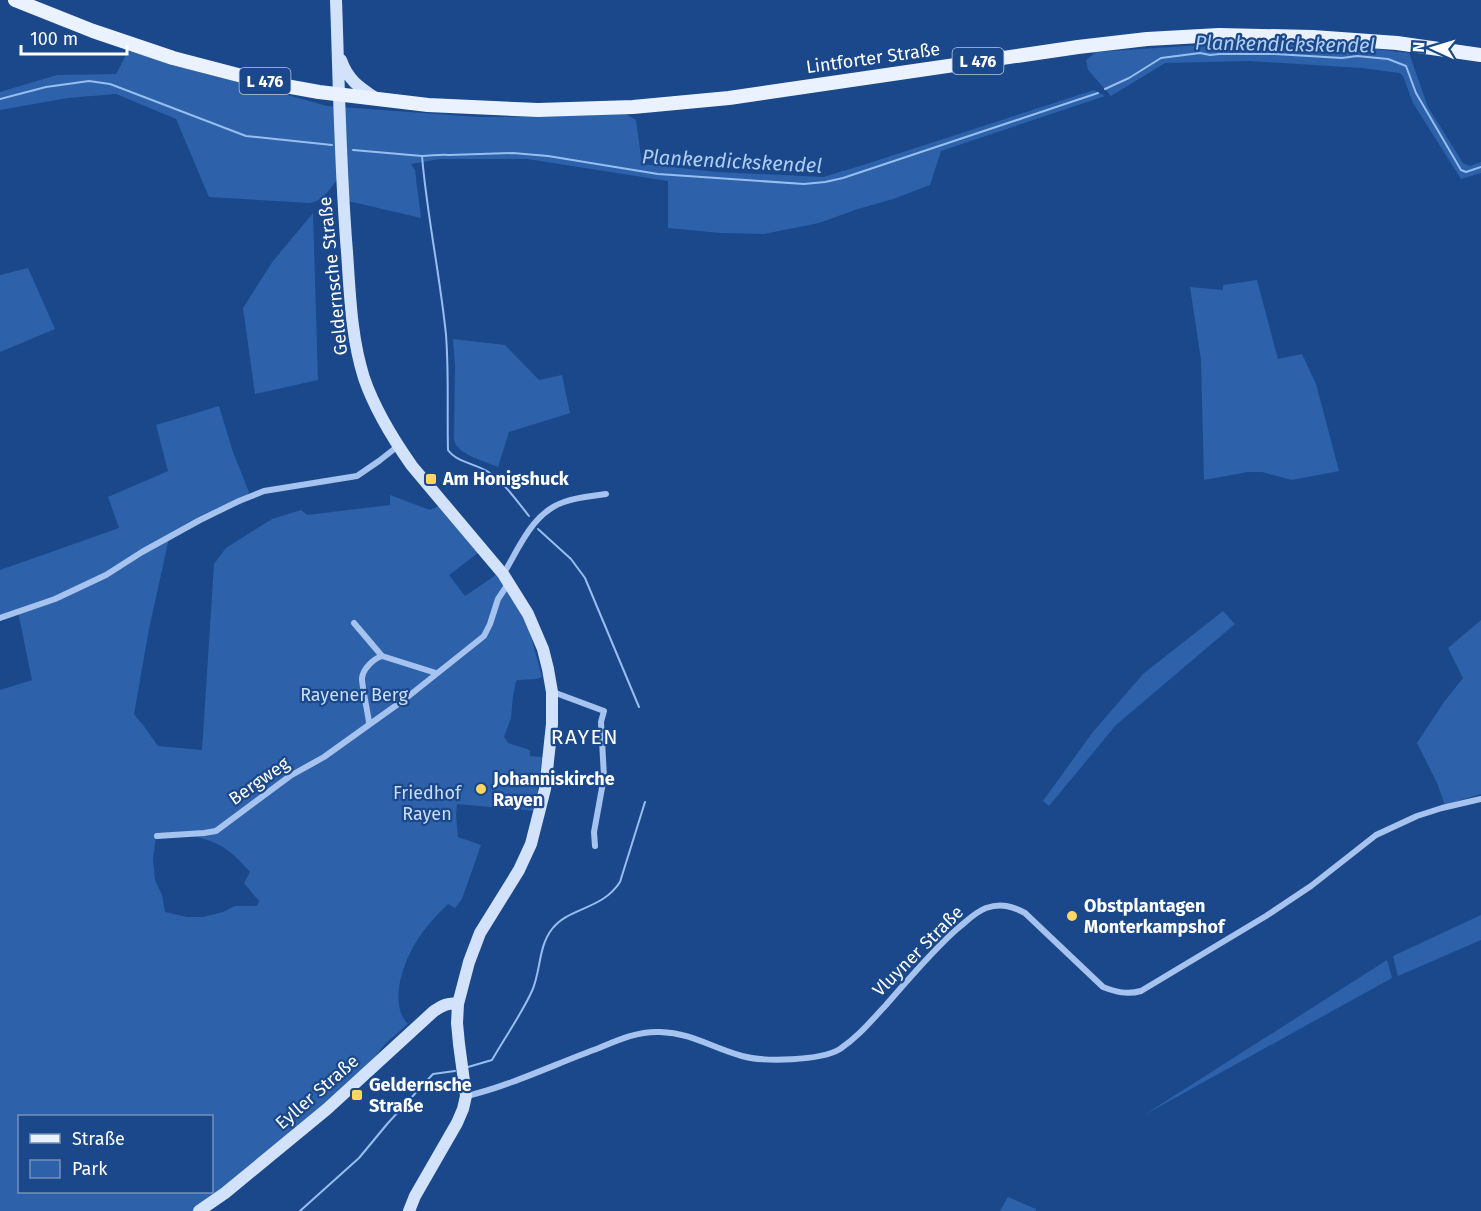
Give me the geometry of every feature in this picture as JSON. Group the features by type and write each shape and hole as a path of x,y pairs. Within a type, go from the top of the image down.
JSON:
{"main road":[{"name":"Lintforter Straße","path":"15,0 93,31 173,58 269,82 338,95 428,105 538,110 633,107 729,98 1078,46 1147,39 1220,35 1312,37 1397,43 1481,55"},
{"name":"Geldernsche Straße","path":"336,0 342,184 354,339 364,377 370,394 398,446 412,466 506,578 528,614 543,649 552,692 552,724 546,780 531,844 519,870 480,933 469,962 458,1004 457,1023 466,1096 463,1109 458,1123 415,1196 409,1211"},
{"name":"Lintforter Straße","path":"339,55 344,70 352,81 378,99"},
{"name":"Eyller Straße","path":"199,1211 225,1193 327,1109 434,1011 445,1004 458,1004"}],"street":[{"path":"0,618 55,599 106,575 200,520 254,495 264,491 357,476 398,446"},
{"path":"506,578 531,528 540,516 564,502 606,494"},
{"name":"Bergweg","path":"157,836 216,831 290,776 324,757 405,699 484,636 506,578"},
{"path":"354,622 382,656 436,673"},
{"path":"369,723 362,678 364,671 375,659 382,656"},
{"path":"552,692 604,711 601,722 604,777 594,832 595,846"},
{"name":"Vluyner Straße","path":"466,1096 640,1033 678,1033 745,1057 786,1059 828,1054 860,1034 945,940 977,913 999,905 1009,906 1025,913 1103,987 1133,994 1266,916 1311,886 1376,835 1417,816 1481,799"}],"green space":[{"path":"1217,44 1333,44 1409,53 1428,107 1463,163 1470,166 1481,162 1481,173 1461,179 1413,103 1400,73 1362,68 1250,61 1165,63 1111,96 1088,70 1086,60 1096,52"},
{"path":"128,51 327,106 478,117 626,114 636,120 642,164 718,172 823,177 1094,90 1105,96 941,151 930,185 893,199 819,223 764,234 720,233 668,228 668,181 527,159 440,159 411,164 415,170 421,218 348,201 337,180 321,198 309,203 209,197 176,119 116,94 68,98 0,110 0,92 57,75 116,74"},
{"path":"313,213 318,380 255,394 243,308 273,261"},
{"path":"28,268 55,329 0,352 0,275"},
{"path":"1257,280 1278,359 1302,354 1316,384 1339,471 1292,480 1262,472 1248,472 1204,480 1201,360 1190,287 1223,290 1223,285"},
{"path":"453,339 505,345 539,380 562,375 570,413 509,432 498,467 466,454 454,440"},
{"name":"Rayener Berg","path":"219,406 233,452 249,492 241,505 239,502 169,538 149,629 134,714 158,746 202,750 214,564 226,548 272,519 301,510 307,515 390,505 390,495 430,510 439,506 478,553 449,575 465,596 496,575 527,622 542,677 516,681 511,718 504,737 508,743 530,750 530,756 542,757 535,811 457,804 458,837 481,845 462,899 455,908 448,904 426,927 414,945 404,968 400,980 399,1004 408,1024 384,1045 371,1062 227,1193 194,1211 0,1211 0,690 32,680 18,612 0,616 0,570 119,528 108,497 168,471 156,425","holes":["177,834 200,838 226,849 250,872 244,883 259,901 257,906 235,906 203,917 187,917 165,912 162,895 155,880 153,859 156,835"]},
{"path":"1223,611 1235,624 1116,725 1049,806 1043,801 1092,733 1143,674"},
{"path":"1481,620 1481,794 1445,805 1417,743 1463,678 1448,648"},
{"path":"1481,915 1481,940 1398,976 1393,956"},
{"path":"1387,960 1392,978 1144,1115"},
{"path":"1008,1197 1036,1209 1036,1211 1000,1211"}],"waterway":[{"name":"Plankendickskendel","path":"1105,89 1129,78 1161,58 1200,53 1342,58 1357,56 1388,59 1406,66 1416,93 1461,170 1466,172 1481,167"},
{"name":"Plankendickskendel","path":"0,99 46,87 89,81 110,84 246,136 332,145"},
{"name":"Plankendickskendel","path":"353,150 422,156 513,153 548,156 658,174 804,184 843,178 1098,93"},
{"path":"422,156 446,335 448,450 462,461 485,470 496,478 529,516"},
{"path":"538,529 571,559 585,578 639,707"},
{"path":"468,1067 492,1060 532,991 544,943 552,929 567,916 604,898 620,882 645,802"},
{"path":"300,1211 359,1158 433,1074 455,1071"}],"place":[{"name":"Am Honigshuck","path":"431,479"},
{"name":"Johanniskirche Rayen","path":"481,789"},
{"name":"Obstplantagen Monterkampshof","path":"1072,916"},
{"name":"Geldernsche Straße","path":"357,1095"}],"district":[{"name":"RAYEN","path":"585,737"}],"park label":[{"name":"Friedhof Rayen","path":"427,803"}]}
